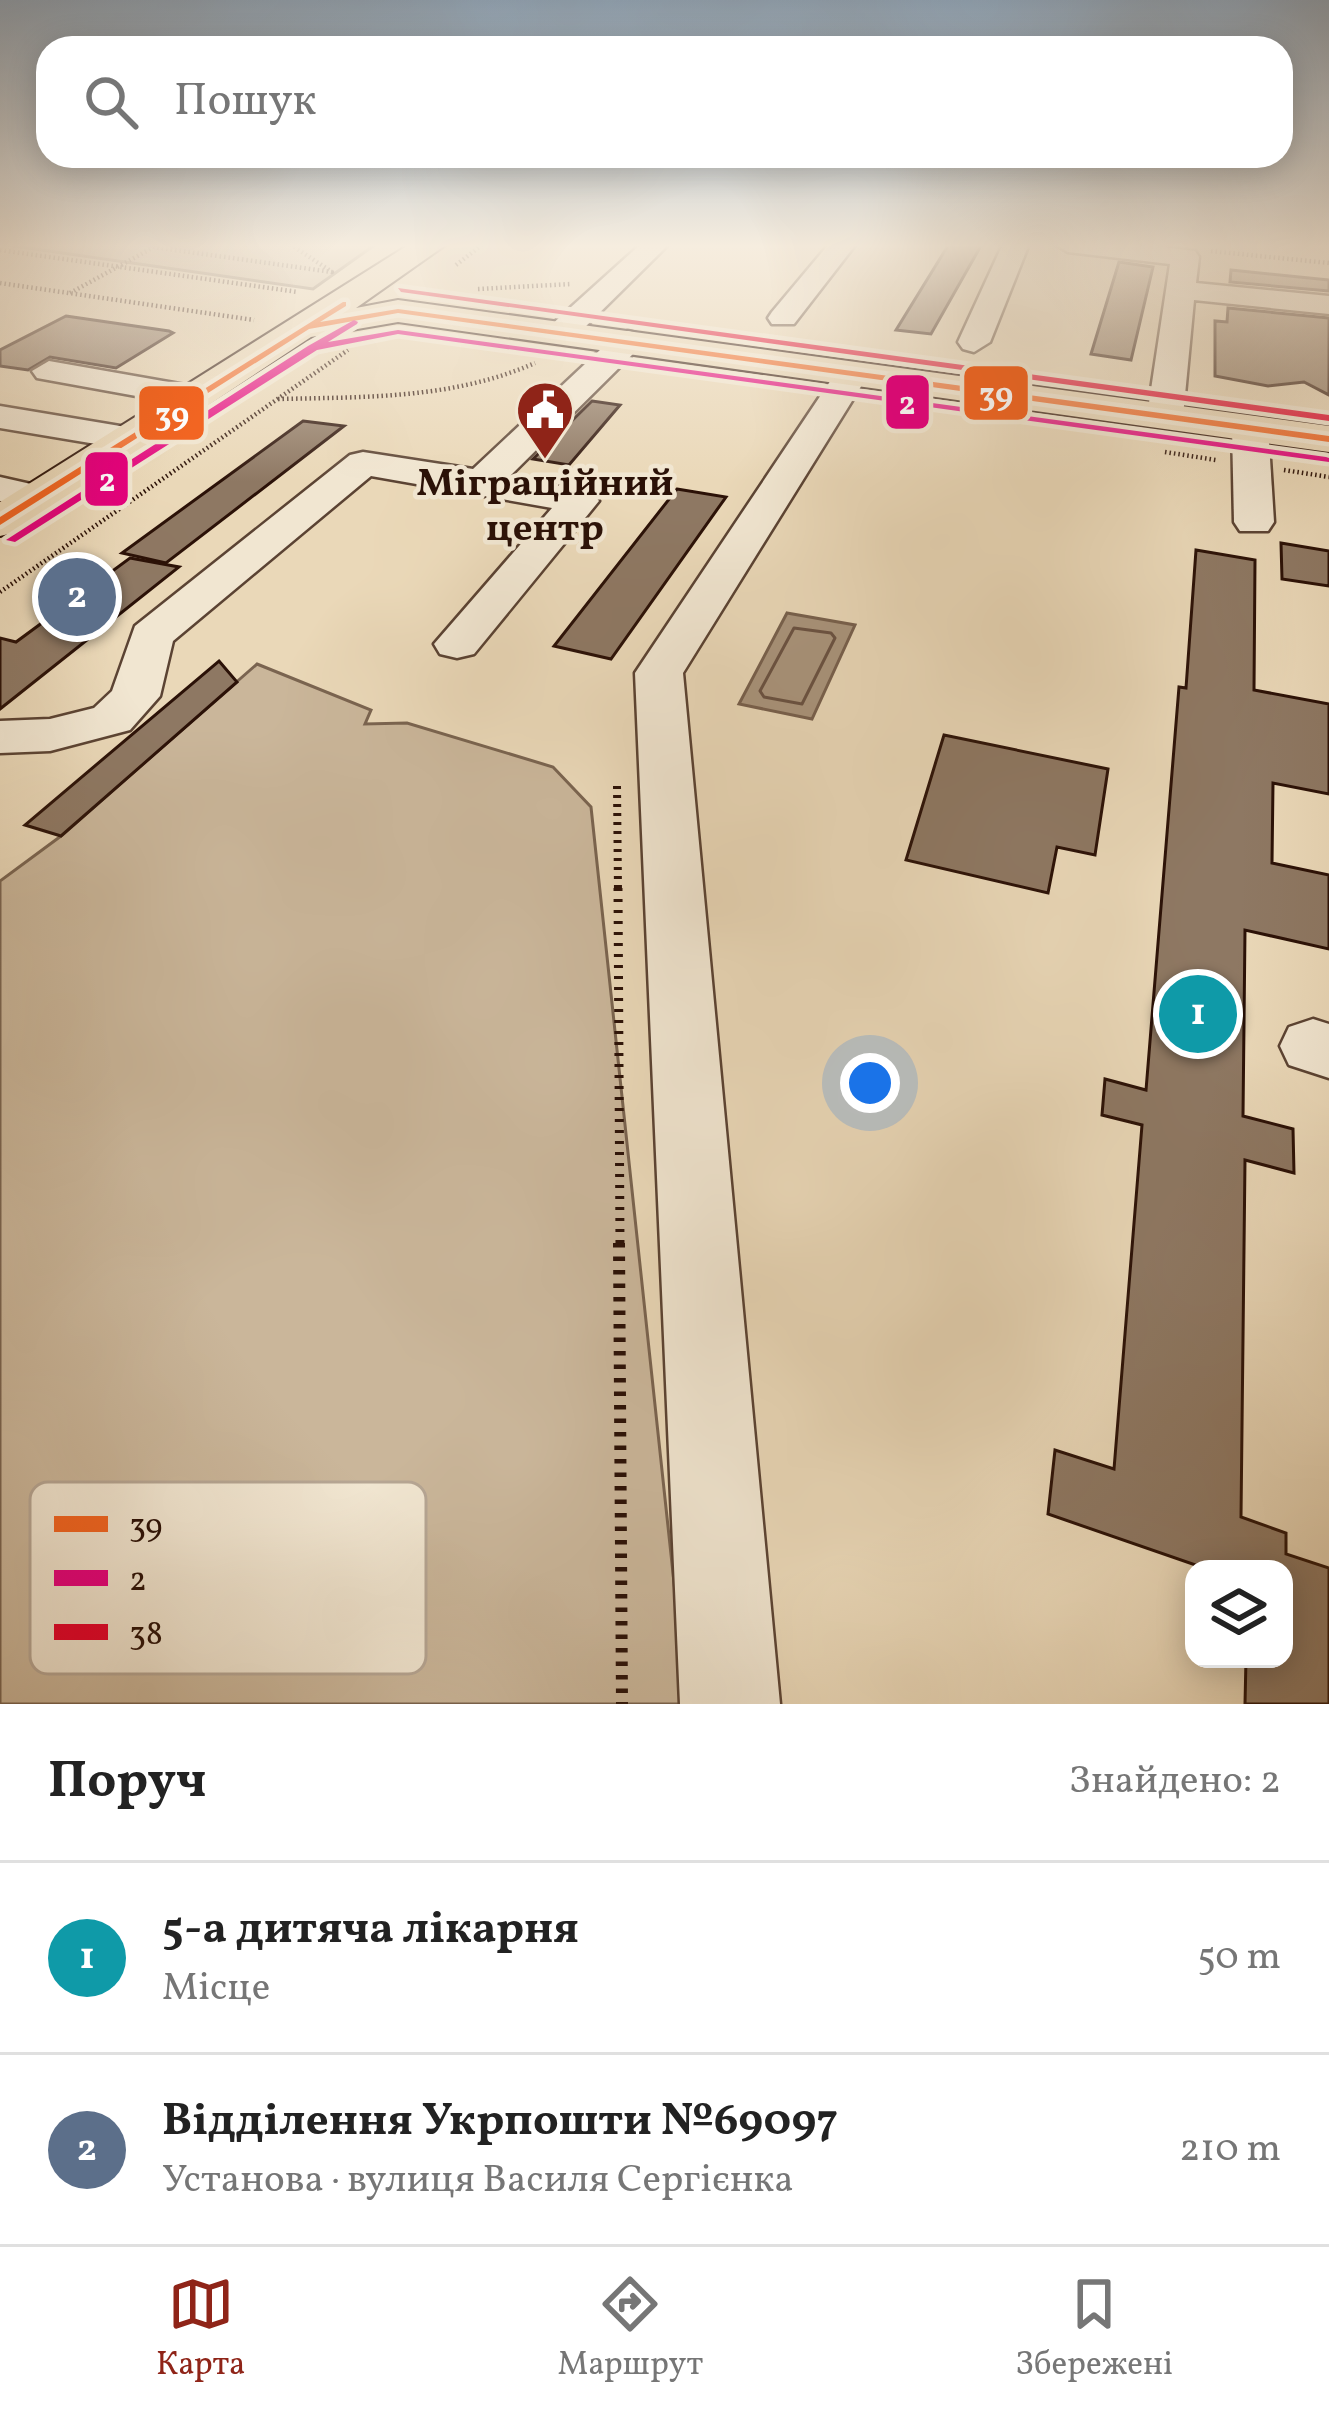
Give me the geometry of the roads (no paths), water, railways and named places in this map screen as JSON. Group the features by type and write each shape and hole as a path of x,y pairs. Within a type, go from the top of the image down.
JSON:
{"main road":[{"path":"0,522 19,493 132,439 196,397 286,324"},
{"path":"518,324 1329,439"}],"lane":[{"path":"561,332 570,324"},
{"path":"974,342 982,324"},
{"path":"1165,416 1177,324"},
{"path":"482,482 628,341"},
{"path":"119,383 158,360"},
{"path":"49,371 196,397"},
{"path":"730,1704 659,673 853,372"},
{"path":"0,417 132,439"},
{"path":"1250,428 1254,522"},
{"path":"0,737 50,735 112,719 135,696 151,636 363,463 579,501 457,644"}],"water":[{"path":"787,613 855,625 812,719 739,704"}],"place":[{"name":"Міграційний центр","path":"545,461"},
{"name":"Відділення Укрпошти №69097","path":"77,597"},
{"name":"5-а дитяча лікарня","path":"1198,1014"}]}
